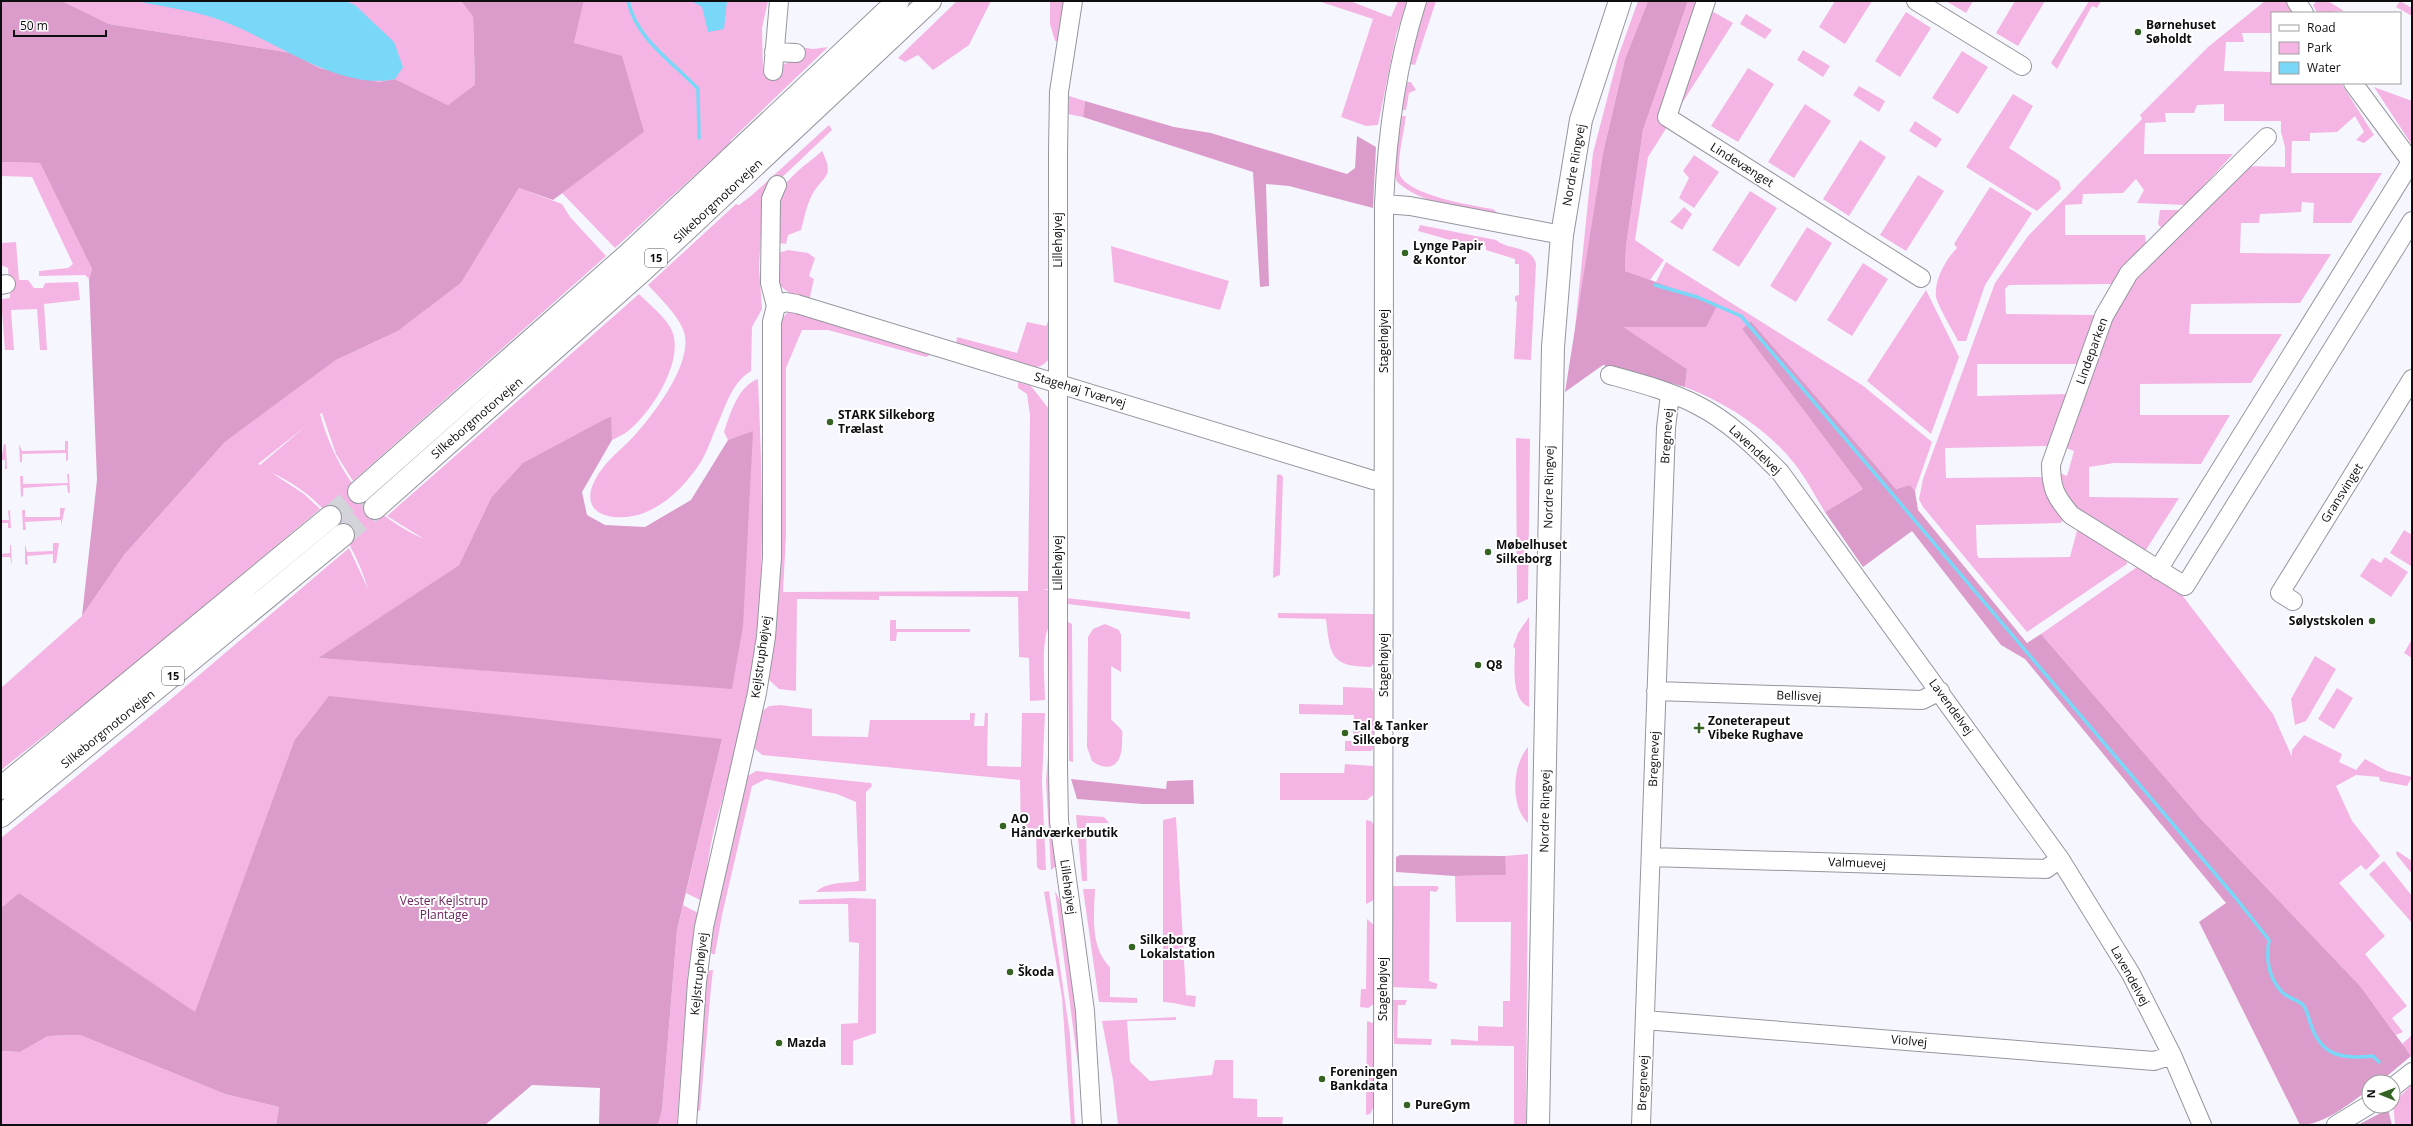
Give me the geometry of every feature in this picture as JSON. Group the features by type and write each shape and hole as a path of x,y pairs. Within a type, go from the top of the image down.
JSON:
{"main road":[{"name":"Silkeborgmotorvejen","path":"359,492 630,253 898,1"},
{"name":"Silkeborgmotorvejen","path":"375,508 637,276 930,1"},
{"name":"Nordre Ringvej","path":"1538,1125 1550,434 1553,347 1562,235 1581,120 1620,1"},
{"name":"Silkeborgmotorvejen","path":"1,788 330,517"},
{"name":"Silkeborgmotorvejen","path":"1,816 343,535"},
{"name":"Nordre Ringvej","path":"1539,1102 1542,1125"}],"street":[{"path":"773,70 779,1"},
{"name":"Lillehøjvej","path":"1073,1 1059,92 1057,384 1059,821 1085,1011 1092,1125"},
{"name":"Stagehøjvej","path":"1383,1125 1384,204 1386,155 1398,70 1418,1"},
{"name":"Lindevænget","path":"1706,1 1666,117 1921,278"},
{"path":"1916,1 2022,66"},
{"path":"2296,1 2303,12"},
{"path":"774,52 796,53"},
{"path":"2158,570 2411,162 2354,84"},
{"name":"Lindeparken","path":"2267,137 2129,273 2104,316 2051,464 2051,482 2057,498 2071,515 2185,586 2412,221"},
{"name":"Kejlstruphøjvej","path":"687,1125 697,982 704,927 757,693 766,637 772,557 772,322 776,306 770,283 771,199 777,185"},
{"path":"1384,204 1410,206 1562,235"},
{"name":"Stagehøj Tværvej","path":"776,306 785,302 797,304 1374,480 1384,480"},
{"name":"Lavendelvej","path":"1610,375 1670,394 1697,405 1728,424 1780,472 1940,691 2060,859 2131,974 2172,1055 2202,1125"},
{"name":"Gransvinget","path":"2293,601 2280,593 2412,380"},
{"name":"Bregnevej","path":"1641,1125 1666,428 1670,394"},
{"name":"Bellisvej","path":"1656,691 1922,700 1940,691"},
{"name":"Valmuevej","path":"1651,857 2046,869 2060,859"},
{"name":"Violvej","path":"1645,1020 2154,1061 2172,1055"},
{"path":"2401,1081 2412,1072"},
{"path":"2336,1125 2361,1110"}],"green space":[{"path":"1,1 62,1 109,24 292,53 319,68 379,82 395,79 448,105 475,85 473,17 461,1 584,1 574,43 622,56 644,132 553,200 519,188 461,283 398,331 336,360 225,442 124,555 82,616 97,480 89,279 92,269 40,163 1,162"},
{"path":"62,1 461,1 473,17 475,86 448,105 395,79 379,82 319,68 292,53 109,24"},
{"path":"584,1 768,1 762,28 763,73 781,74 782,65 792,61 799,47 813,49 828,47 730,141 731,142 615,248 562,193 644,132 574,43"},
{"path":"957,1 991,1 969,45 933,70 918,55 905,62 898,58"},
{"path":"1050,1 1066,1 1060,43 1055,41 1050,24"},
{"path":"1318,1 1350,1 1391,17 1398,1 1407,1 1396,35 1378,125 1366,126 1341,117 1373,19"},
{"path":"1425,1 1436,1 1415,65 1410,64"},
{"path":"1638,1 1648,1 1625,59 1603,153 1573,348 1593,153 1618,57"},
{"path":"1648,1 1688,1 1643,130 1626,246 1625,271 1718,304 1706,327 1623,327 1687,369 1685,387 1603,365 1565,392 1603,153 1625,59"},
{"path":"1688,1 1701,1 1659,118 1660,122 1667,127 1648,157 1635,240 1664,260 1650,280 1625,271 1626,246 1643,130"},
{"path":"1835,1 1872,1 1845,44 1819,27"},
{"path":"1946,1 1973,1 1966,13"},
{"path":"2015,1 2045,1 2018,46 1996,33"},
{"path":"2089,1 2101,1 2097,8 2092,6 2057,69 2051,63"},
{"path":"2265,1 2285,1 2293,12 2271,12 2271,33 2242,33 2244,42 2226,42 2224,71 2271,72 2271,84 2342,84 2374,135 2364,143 2356,140 2364,132 2355,116 2337,132 2310,133 2310,141 2292,141 2291,173 2382,173 2351,223 2313,223 2314,203 2302,202 2301,212 2260,214 2259,223 2241,223 2240,253 2331,254 2300,303 2191,304 2189,334 2282,334 2251,383 2140,384 2140,415 2230,415 2201,464 2114,463 2089,467 2089,497 2179,498 2144,553 2064,500 2055,471 2067,476 2074,451 2061,446 2107,317 2133,277 2244,166 2285,167 2285,147 2281,132 2281,121 2224,121 2224,104 2197,105 2194,113 2165,113 2166,122 2145,123 2144,154 2233,154 2186,205 2137,203 2144,190 2136,179 2123,193 2083,194 2082,204 2065,205 2065,235 2145,235 2146,244 2114,284 2009,285 2005,289 2006,314 2095,315 2078,364 1977,364 1977,396 2068,394 2050,446 1945,448 1946,478 2042,477 2049,499 2064,517 2061,523 1976,525 1977,555 1979,558 2070,557 2078,527 2125,557 2127,564 2027,632 1923,507 1919,499 1923,479 1995,283 2028,236 2142,119 2140,115 2208,47"},
{"path":"2317,1 2328,1 2344,11 2316,12 2313,5"},
{"path":"2400,1 2412,8 2412,16 2396,7"},
{"path":"1710,10 1733,23 1677,111"},
{"path":"1906,12 1931,28 1900,77 1875,61"},
{"path":"1746,14 1772,30 1765,39 1740,24"},
{"path":"1803,50 1830,66 1823,77 1797,60"},
{"path":"1962,51 1988,67 1958,114 1932,98"},
{"path":"1748,68 1774,84 1738,142 1711,126"},
{"path":"1407,82 1411,82 1416,90 1409,93 1406,110 1401,110"},
{"path":"1859,86 1885,101 1879,112 1853,95"},
{"path":"2374,87 2412,101 2412,145 2408,139"},
{"path":"2013,94 2033,106 2009,148 2059,181 2061,189 2037,211 1966,167"},
{"path":"1069,96 1085,101 1083,117 1068,114"},
{"path":"1085,101 1174,127 1211,133 1347,174 1355,168 1357,136 1376,147 1373,208 1289,186 1266,184 1269,286 1260,287 1253,172 1083,117"},
{"path":"1805,104 1831,121 1794,178 1768,162"},
{"path":"1400,116 1406,116 1399,164 1399,171 1403,179 1411,186 1439,198 1493,209 1499,214 1459,208 1432,201 1407,190 1397,182 1394,171"},
{"path":"1915,121 1942,139 1936,148 1909,131"},
{"path":"829,125 832,130 775,184 763,201 759,267 762,309 752,327 751,371 740,381 731,393 702,460 688,480 670,498 649,511 625,517 610,517 598,512 591,502 590,495 595,479 610,459 634,436 660,403 669,389 682,362 685,348 685,336 680,323 670,309 648,285 736,204 739,205 751,196"},
{"path":"1860,140 1886,157 1849,216 1823,199"},
{"path":"822,151 828,167 828,172 811,197 806,209 801,230 788,235 786,244 779,243 778,205 781,193 793,175"},
{"path":"1694,155 1719,172 1694,208 1679,198 1689,178 1683,171"},
{"path":"1,162 40,163 92,269 89,279 85,275 39,276 39,271 68,268 73,264 32,177 1,176"},
{"path":"1918,175 1944,191 1906,251 1880,235"},
{"path":"1990,187 2032,213 1985,285 1966,341 1958,341 1937,301 1937,284 1941,271 1948,258 1957,248 1954,244"},
{"path":"519,188 562,204 570,217 606,256 353,481 336,454 322,413 320,414 335,455 345,473 357,489 386,517 404,529 424,539 387,516 639,294 660,314 670,327 674,339 674,353 671,368 656,398 637,423 628,431 612,440 610,416 491,498 459,565 318,658 732,688 752,432 728,440 724,432 732,409 740,394 751,383 758,379 762,528 756,639 744,714 715,826 702,901 686,893 722,739 294,741 195,1013 19,893 1,908 1,838 165,704 349,548 368,589 354,553 344,536 333,520 306,493 290,482 272,473 304,494 320,509 129,669 1,770 1,688 82,616 124,555 225,442 336,360 398,331 461,283","holes":["306,426 260,465 258,464"]},
{"path":"1750,191 1777,208 1739,267 1712,250"},
{"path":"1684,207 1692,214 1682,230 1670,222"},
{"path":"2160,210 2180,210 2162,229 2158,224"},
{"path":"1420,225 1496,240 1507,246 1530,254 1536,264 1531,360 1514,359 1517,302 1515,301 1515,296 1519,295 1519,264 1515,264 1515,259 1486,250 1486,246 1476,243 1475,247 1418,231"},
{"path":"1807,227 1832,243 1796,302 1770,286"},
{"path":"16,242 19,280 28,280 34,288 43,288 45,283 78,282 80,300 44,304 47,350 40,350 37,309 11,310 14,350 5,350 1,299 10,298 8,268 1,265 1,243"},
{"path":"1111,246 1229,281 1220,310 1114,282"},
{"path":"788,250 808,253 815,258 809,276 814,279 809,301 793,296 779,285 778,253"},
{"path":"1666,262 1862,385 1932,442 1915,491 1910,485 1896,489 1751,321 1742,329 1863,489 1825,512 1794,463 1771,439 1758,428 1730,409 1685,387 1687,369 1622,327 1706,326 1697,297 1656,282"},
{"path":"1863,263 1888,279 1852,336 1827,320"},
{"path":"1926,290 1959,357 1931,434 1867,381"},
{"path":"788,312 852,327 852,331 868,336 874,334 933,353 926,357 828,330 802,330 786,368 786,535 783,592 1028,591 1030,415 1027,394 1018,388 1018,382 1031,386 1049,409 1048,589 1043,590 1051,590 1051,623 1045,638 1044,648 1045,700 1030,701 1029,658 1019,657 1018,597 879,596 879,600 797,599 796,691 779,689 767,678 779,322"},
{"path":"1050,317 1050,358 1044,364 1037,367 1020,366 956,345 957,337 1017,353 1027,322 1046,326"},
{"path":"1751,321 1896,489 1910,485 1915,491 1918,510 2027,643 2041,634 2201,819 2361,987 2411,1056 2390,1074 2361,1074 2361,1095 2328,1117 2309,1124 2300,1125 2199,922 2226,903 2025,659 2001,645 1912,531 1863,567 1825,512 1863,489 1742,329"},
{"path":"611,416 612,440 582,492 587,515 605,525 645,527 691,500 728,440 753,431 743,626 732,689 318,658 459,565 491,498 523,463"},
{"path":"1516,438 1530,439 1528,599 1517,604"},
{"path":"65,441 68,441 68,460 66,461 66,453 22,454 22,462 20,462 19,444 22,451 65,450"},
{"path":"4,444 6,445 7,469 5,469 5,460 1,460"},
{"path":"67,474 69,474 70,493 68,493 67,485 23,488 23,496 21,497 20,476 23,476 23,484 68,483"},
{"path":"1280,474 1283,477 1280,575 1273,578 1277,475"},
{"path":"60,508 65,508 61,526 61,520 25,522 26,530 23,530 22,510 25,510 25,517 60,517"},
{"path":"10,510 11,528 8,528 8,523 1,523 1,520 9,520 8,511"},
{"path":"2404,530 2412,535 2411,566 2390,553"},
{"path":"53,543 59,543 56,563 53,563 53,554 27,556 28,565 25,564 25,544 27,552 53,551"},
{"path":"10,545 12,565 10,557 1,557 1,554 10,553"},
{"path":"2385,557 2408,572 2391,597 2360,576 2372,558 2381,563"},
{"path":"2137,567 2182,595 2273,714 2292,757 2292,750 2304,735 2342,754 2339,762 2356,770 2365,759 2387,771 2412,777 2407,786 2380,781 2379,777 2356,775 2336,786 2352,821 2380,856 2366,870 2361,865 2339,883 2385,936 2365,954 2407,1006 2392,1018 2403,1032 2396,1035 2361,987 2201,819 2041,634"},
{"path":"1066,598 1190,612 1190,619 1068,604"},
{"path":"1278,613 1374,614 1374,663 1371,667 1357,666 1340,661 1331,650 1326,619 1278,618"},
{"path":"1529,617 1529,707 1523,703 1516,689 1514,672 1515,648 1513,647 1518,633"},
{"path":"890,620 896,620 896,629 970,629 970,632 897,632 896,641 890,641"},
{"path":"1066,621 1072,624 1073,762 1069,761 1068,651"},
{"path":"1105,624 1119,630 1121,635 1121,672 1111,666 1111,719 1122,731 1122,748 1121,755 1115,764 1105,767 1092,761 1087,747 1088,637 1093,629"},
{"path":"2412,639 2412,658 2404,653"},
{"path":"2315,656 2336,669 2306,721 2295,725 2291,699"},
{"path":"1343,687 1372,688 1373,749 1371,751 1345,751 1345,741 1353,741 1354,715 1299,714 1299,704 1343,705"},
{"path":"2337,688 2353,698 2334,729 2318,719"},
{"name":"Vester Kejlstrup Plantage","path":"329,696 722,739 677,930 662,1110 658,1125 599,1125 600,1088 532,1085 485,1125 276,1125 279,1107 225,1094 80,1035 48,1036 20,1052 1,1051 1,908 19,893 195,1012 294,741"},
{"path":"781,705 812,709 812,736 868,737 870,720 970,720 970,713 975,713 974,726 984,726 985,713 988,713 987,766 1021,767 1022,713 1045,713 1042,782 1046,870 1040,870 1037,867 1036,834 1029,834 1029,838 1021,838 1020,780 762,755 753,747 760,713 769,706"},
{"path":"1050,731 1056,866 1051,870 1046,781"},
{"path":"1528,747 1528,823 1522,816 1518,806 1515,785 1519,764"},
{"path":"1345,764 1373,766 1373,795 1367,800 1280,800 1280,773 1344,773"},
{"path":"756,771 871,783 872,786 866,792 866,891 816,892 825,886 859,881 856,802 837,794 766,779 752,786 722,915 715,954 712,954 708,949 744,785 748,776"},
{"path":"1071,779 1166,789 1167,781 1193,780 1194,804 1143,804 1077,799"},
{"path":"1076,815 1104,817 1109,823 1086,823 1087,881 1082,881"},
{"path":"1176,817 1186,995 1196,996 1195,1007 1163,1002 1163,820"},
{"path":"1366,820 1371,821 1374,825 1374,900 1366,904"},
{"path":"2397,851 2412,861 2412,874 2396,854"},
{"path":"1528,854 1526,1125 1514,1125 1514,1046 1451,1045 1451,1039 1478,1041 1478,1026 1503,1027 1503,1001 1510,1001 1511,922 1456,922 1455,876 1505,875 1505,856"},
{"path":"1400,855 1505,856 1506,875 1455,876 1396,872 1396,857"},
{"path":"2384,861 2412,896 2412,923 2369,874"},
{"path":"1392,886 1437,886 1439,888 1436,892 1430,891 1429,981 1438,984 1436,989 1392,987"},
{"path":"1083,889 1095,889 1094,920 1096,941 1099,950 1110,967 1110,997 1137,998 1137,1003 1099,1002"},
{"path":"1049,891 1070,1035 1075,1125 1071,1125 1062,997 1044,892"},
{"path":"1055,891 1061,905 1071,949 1077,1002 1079,1049 1078,1065"},
{"path":"851,898 876,899 876,1033 853,1041 853,1065 841,1065 841,1024 858,1023 859,943 849,942 848,904 799,904 799,900"},
{"path":"683,905 698,913 688,973 677,1125 658,1125 662,1110 677,930"},
{"path":"1367,919 1374,925 1374,1004 1368,1008 1360,1007 1361,989 1366,989"},
{"path":"713,970 700,1111 696,1110 706,971"},
{"path":"1393,1000 1407,1000 1405,1005 1398,1005 1397,1038 1432,1039 1431,1045 1394,1044"},
{"path":"1176,1017 1176,1020 1127,1021 1130,1062 1150,1081 1212,1075 1215,1060 1233,1060 1233,1098 1257,1099 1257,1117 1283,1117 1282,1125 1118,1125 1113,1080 1102,1021"},
{"path":"1367,1021 1373,1023 1373,1108 1370,1114 1366,1115"},
{"path":"80,1035 225,1094 279,1107 276,1125 1,1125 1,1051 20,1052 48,1036"},
{"path":"2412,1035 2412,1055 2411,1056 2402,1044"},
{"path":"2412,1085 2412,1125 2395,1125 2394,1114 2401,1114 2401,1095"},
{"path":"2379,1114 2389,1114 2392,1125 2358,1125"}],"water":[{"path":"136,1 345,1 355,5 394,42 403,67 395,79 374,81 352,78 308,62 245,30 215,18 193,12"},
{"path":"691,1 727,1 724,29 708,32 702,7"}],"waterway":[{"path":"628,1 633,15 647,39 698,89 699,138"},
{"path":"1655,285 1697,297 1741,316 2235,897 2269,940 2269,968 2277,986 2287,996 2301,1003 2307,1012 2311,1025 2321,1044 2335,1054 2352,1057 2373,1056 2379,1062"}],"tunnel":[{"path":"330,517 359,492"},
{"path":"343,535 375,508"}],"place":[{"name":"Børnehuset Søholdt","path":"2138,32"},
{"name":"Lynge Papir & Kontor","path":"1405,253"},
{"name":"STARK Silkeborg Trælast","path":"830,422"},
{"name":"Møbelhuset Silkeborg","path":"1488,552"},
{"name":"Sølystskolen","path":"2372,621"},
{"name":"Q8","path":"1478,665"},
{"name":"Zoneterapeut Vibeke Rughave","path":"1699,728"},
{"name":"Tal & Tanker Silkeborg","path":"1345,733"},
{"name":"AO Håndværkerbutik","path":"1003,826"},
{"name":"Silkeborg Lokalstation","path":"1132,947"},
{"name":"Škoda","path":"1010,972"},
{"name":"Mazda","path":"779,1043"},
{"name":"Foreningen Bankdata","path":"1322,1079"},
{"name":"PureGym","path":"1407,1105"}]}
